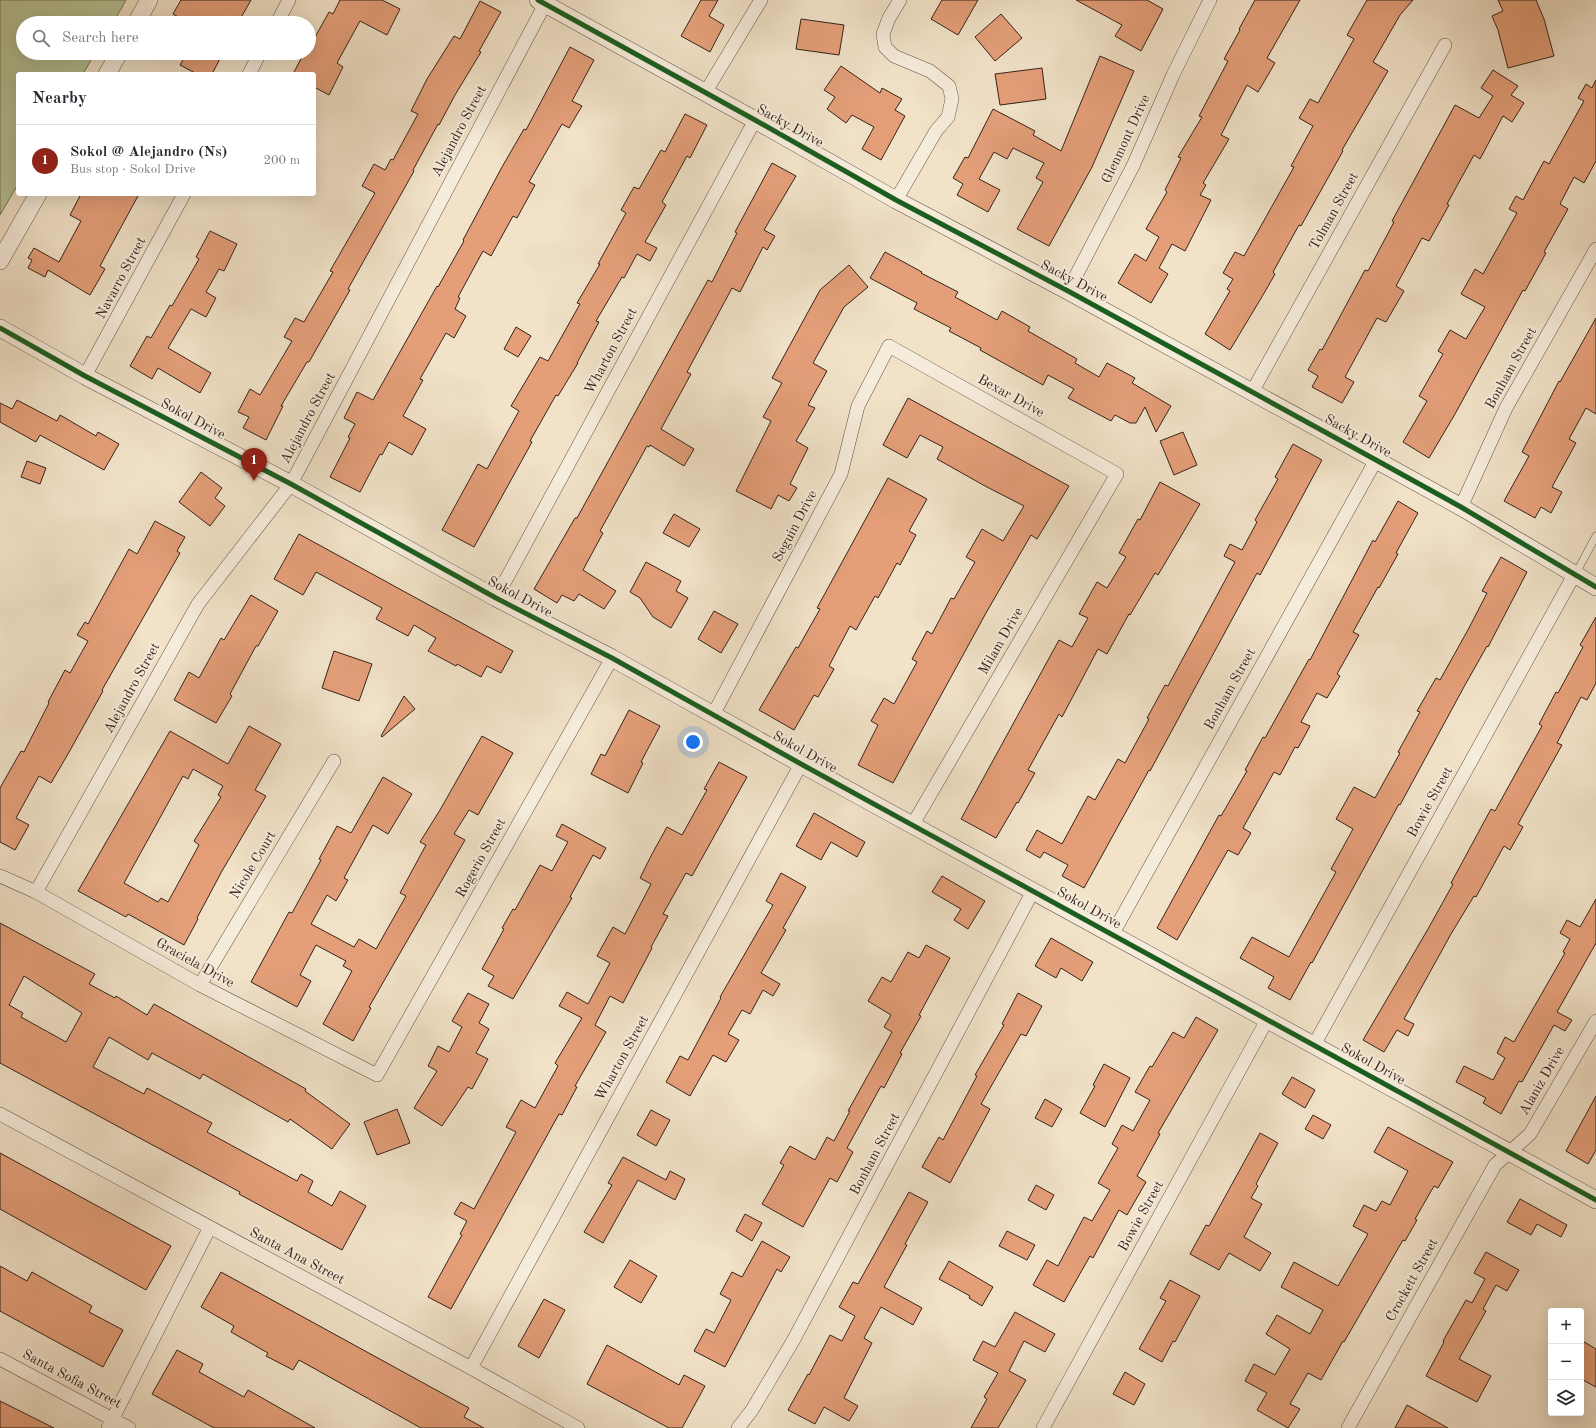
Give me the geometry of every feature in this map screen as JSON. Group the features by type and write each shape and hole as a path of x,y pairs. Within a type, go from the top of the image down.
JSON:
{"street":[{"path":"140,16 149,0"},
{"path":"281,16 289,0"},
{"path":"705,93 761,0"},
{"path":"896,200 936,131 948,117 952,99 949,86 930,71 894,56 885,47 883,34 889,18 900,0"},
{"name":"Glenmont Drive","path":"1068,290 1133,166 1173,75 1210,0"},
{"name":"Sacky Drive","path":"541,2 896,200 1068,290 1461,507 1596,587"},
{"name":"Alejandro Street","path":"36,892 198,604 290,484 541,2"},
{"name":"Tolman Street","path":"1252,392 1445,46"},
{"path":"108,72 115,60"},
{"path":"250,72 256,60"},
{"name":"Wharton Street","path":"496,598 755,120"},
{"path":"0,261 37,196"},
{"name":"Navarro Street","path":"85,376 183,196"},
{"name":"Bonham Street","path":"1461,507 1506,408 1596,249"},
{"name":"Sokol Drive","path":"0,328 85,376 290,484 496,598 612,658 801,764 913,824 1112,935 1596,1200"},
{"name":"Bexar Drive","path":"889,346 1117,474"},
{"name":"Seguin Drive","path":"713,714 841,474 858,406 889,346"},
{"name":"Bonham Street","path":"1112,935 1376,460"},
{"name":"Milam Drive","path":"913,824 1117,474"},
{"name":"Bowie Street","path":"1314,1045 1574,575"},
{"name":"Rogerio Street","path":"377,1075 612,658"},
{"name":"Nicole Court","path":"200,985 334,761"},
{"name":"Wharton Street","path":"471,1368 801,764"},
{"name":"Graciela Drive","path":"0,876 36,892 200,985 377,1075"},
{"name":"Bonham Street","path":"738,1428 752,1410 793,1341 1033,891"},
{"name":"Bowie Street","path":"1044,1428 1267,1020"},
{"name":"Alaniz Drive","path":"1510,1152 1530,1134 1596,1021"},
{"name":"Santa Ana Street","path":"0,1114 471,1368 578,1428"},
{"name":"Crockett Street","path":"1348,1428 1495,1165 1510,1152"},
{"path":"110,1424 210,1227"},
{"name":"Santa Sofia Street","path":"0,1359 110,1424 128,1428"}],"lane":[{"path":"1574,575 1596,536"}],"green space":[{"path":"0,0 126,0 117,16 16,16 16,60 91,60 84,72 16,72 16,187 0,215"}],"building":[{"path":"181,0 251,0 242,16 177,16 173,14"},
{"path":"340,0 382,0 400,9 387,35 360,21 337,63 343,67 329,95 316,88 316,72 294,72 300,60 316,60 316,35 329,12 333,14"},
{"path":"701,0 718,0 709,16 724,25 710,52 681,36"},
{"path":"942,0 978,0 958,35 931,19"},
{"path":"1076,0 1147,0 1163,9 1141,51 1115,36 1122,25"},
{"path":"1255,0 1300,0 1267,58 1275,63 1258,92 1247,85 1221,135 1229,139 1203,183 1206,185 1200,195 1211,200 1185,251 1172,244 1159,268 1168,274 1151,303 1118,283 1135,254 1146,261 1159,237 1146,229 1167,192 1165,190 1181,158 1178,157 1202,117 1199,116 1228,61 1224,59"},
{"path":"1367,0 1413,0 1400,15 1373,62 1388,71 1342,150 1343,151 1301,226 1299,225 1273,272 1275,274 1230,350 1205,334 1230,291 1227,289 1233,279 1223,273 1235,252 1244,256 1294,167 1291,166 1313,126 1299,118 1310,99 1318,103 1354,39 1347,35"},
{"path":"1498,0 1536,0 1544,19 1554,56 1508,68 1498,30 1492,16 1503,11"},
{"path":"480,1 501,12 479,51 481,52 439,125 438,124 413,170 414,171 348,289 350,290 309,362 307,362 281,406 283,406 266,440 243,428 249,417 238,412 250,389 260,395 292,341 284,337 295,318 304,322 333,272 330,271 375,193 362,186 374,164 385,170 391,159 393,160 418,114 411,111 427,79 454,36 460,39"},
{"path":"1001,14 1022,38 995,61 975,37"},
{"path":"801,19 844,25 839,55 796,49"},
{"path":"570,47 594,60 572,101 582,106 569,128 562,124 529,182 535,185 517,218 513,216 491,256 483,251 458,297 460,298 455,309 466,316 454,338 446,333 420,379 423,380 403,416 426,429 412,455 389,442 382,455 380,454 360,492 330,477 350,438 348,437 355,424 344,418 357,392 373,400 464,241 463,240 502,167 524,129 526,130"},
{"path":"1100,56 1134,71 1092,167 1049,246 1017,229 1043,182 1036,178 1044,163 1013,148 1007,159 994,152 979,179 1000,190 988,212 957,195 963,184 953,178 965,157 968,158 993,109 1035,131 1033,135 1061,151"},
{"path":"183,60 219,60 213,72 193,72 180,65"},
{"path":"841,66 880,93 882,88 902,99 895,110 905,116 881,160 862,149 874,127 852,115 846,123 827,109 835,97 824,90"},
{"path":"1042,68 1046,99 1000,105 995,74"},
{"path":"1493,70 1518,86 1511,95 1524,103 1512,122 1503,116 1480,159 1474,155 1447,204 1449,205 1429,241 1422,238 1396,286 1404,291 1386,322 1377,318 1345,377 1354,382 1342,403 1312,387 1318,376 1308,370 1320,349 1322,350 1365,270 1368,271 1394,222 1392,221 1455,105 1479,118 1493,96 1481,88"},
{"path":"1596,80 1596,161 1584,183 1574,177 1560,204 1568,209 1544,252 1546,253 1525,291 1523,290 1455,414 1429,458 1403,442 1427,401 1419,396 1443,354 1438,351 1450,330 1466,339 1485,307 1461,294 1475,269 1483,274 1517,213 1509,209 1516,196 1523,200 1544,161 1549,164 1584,101 1578,98 1586,84 1592,88"},
{"path":"685,114 707,125 690,158 687,156 662,202 666,205 645,242 657,248 650,261 637,254 624,278 622,277 596,321 599,322 578,363 558,396 556,395 530,441 532,442 474,547 442,530 478,464 487,469 519,411 511,406 540,357 548,361 580,304 577,303 600,264 598,264 626,213 621,210 634,187 639,189 661,150 665,152"},
{"path":"772,163 796,176 764,230 775,236 767,250 763,247 740,292 732,288 687,372 691,374 661,429 694,449 684,466 650,445 649,447 647,446 600,531 603,533 583,570 616,591 604,609 579,594 574,601 562,595 557,603 534,589 575,518 577,518 708,280 712,282 737,233 735,232"},
{"path":"80,196 138,196 100,266 105,269 90,295 48,270 45,277 28,268 32,260 28,258 34,248 59,262 81,221 70,215"},
{"path":"210,231 237,244 224,271 219,269 206,292 216,298 206,317 191,309 168,348 211,373 200,393 158,368 152,379 130,366 147,336 151,338 170,305 172,306 199,259 196,257"},
{"path":"885,252 958,292 955,297 997,320 1002,311 1030,327 1028,331 1077,359 1075,363 1099,377 1107,363 1135,378 1132,383 1171,406 1156,432 1145,407 1136,423 1130,423 1115,415 1111,421 1068,398 1074,389 1048,375 1043,385 949,331 951,328 914,309 917,303 870,278"},
{"path":"849,265 868,287 844,307 813,363 827,371 808,405 815,408 796,441 808,448 790,484 797,488 789,501 778,495 771,509 736,491 771,421 763,417 782,383 772,378 820,290"},
{"path":"1596,318 1596,414 1586,408 1569,439 1576,443 1552,487 1562,492 1551,513 1541,507 1535,518 1504,501 1529,456 1522,452 1559,381 1560,382"},
{"path":"516,327 531,336 518,357 504,349"},
{"path":"908,398 1069,486 1037,539 1031,535 986,613 893,783 858,765 878,725 871,721 884,698 894,704 917,662 912,659 927,631 932,634 951,598 954,599 975,562 966,557 982,529 1003,541 1024,506 937,459 943,447 920,435 907,458 883,445"},
{"path":"17,400 57,421 60,415 96,436 98,432 119,444 104,470 40,435 36,442 0,422 0,403 12,409"},
{"path":"1183,432 1197,465 1174,475 1160,441"},
{"path":"1293,444 1322,460 1260,575 1257,573 1150,771 1149,770 1084,888 1062,876 1068,865 1044,852 1040,858 1026,850 1037,830 1062,844 1088,796 1095,800 1118,759 1125,763 1149,719 1147,718 1165,685 1168,686 1235,562 1224,556 1230,544 1242,550 1257,522 1255,520 1278,479 1275,477"},
{"path":"27,461 46,468 40,484 21,477"},
{"path":"201,472 222,488 215,498 225,506 210,526 179,502"},
{"path":"888,478 927,499 909,531 916,535 900,565 897,563 878,598 875,596 856,630 850,626 829,666 834,669 818,697 814,695 794,730 759,710 796,647 798,648 820,609 817,608"},
{"path":"1160,482 1200,504 1158,575 1155,573 1130,615 1129,614 1107,654 1098,649 1062,717 1059,714 1028,770 1035,773 996,838 961,819 1059,640 1072,647 1088,618 1079,614 1097,582 1107,588 1126,557 1119,553 1138,519 1140,520"},
{"path":"1398,501 1418,513 1396,553 1398,554 1353,632 1359,635 1337,674 1340,676 1327,698 1317,693 1301,722 1310,726 1298,748 1295,747 1280,775 1274,772 1243,828 1251,833 1238,855 1228,850 1177,940 1157,928 1219,815 1221,816 1247,771 1245,770 1263,737 1265,738 1309,659 1310,660 1373,540 1375,542"},
{"path":"674,514 700,529 689,547 663,533"},
{"path":"155,521 185,537 177,551 180,553 51,783 39,776 16,818 29,825 15,850 0,842 0,788 21,751 24,752 65,670 70,673 88,641 77,635 85,622 88,624 129,549 137,554"},
{"path":"299,534 513,651 501,673 487,666 481,677 428,651 436,638 414,625 408,636 376,619 382,608 316,572 303,595 274,579"},
{"path":"1501,557 1527,572 1488,647 1487,646 1465,685 1400,805 1399,804 1312,963 1311,962 1290,1000 1268,988 1274,977 1240,958 1252,937 1289,957 1336,872 1331,869 1353,829 1336,819 1354,787 1375,798 1400,753 1398,752 1420,712 1417,711 1436,678 1440,680 1469,628 1487,593 1482,591"},
{"path":"646,562 681,581 676,591 688,598 671,628 653,617 640,598 630,592"},
{"path":"251,595 278,611 258,646 256,646 230,694 232,696 216,723 174,700 189,672 199,678 221,638 224,640"},
{"path":"714,611 738,624 721,653 698,639"},
{"path":"1596,617 1596,683 1587,700 1581,697 1557,743 1562,745 1518,824 1523,827 1510,850 1504,846 1476,897 1474,896 1451,934 1404,1019 1414,1024 1408,1036 1397,1030 1384,1052 1363,1040 1453,884 1451,883 1491,809 1495,811 1542,726 1539,724 1583,647 1580,645"},
{"path":"334,651 372,664 359,701 322,688"},
{"path":"404,696 415,709 382,737 381,736"},
{"path":"629,710 660,726 641,762 643,763 628,793 591,774 601,754 605,756"},
{"path":"249,726 281,744 255,790 266,796 222,871 184,945 128,914 126,917 78,891 170,731 228,764","holes":["193,769 223,786 218,795 221,797 194,841 199,845 168,902 161,898 158,902 124,883 183,776 188,779"]},
{"path":"482,736 513,753 478,815 469,810 454,834 465,840 369,1007 371,1008 353,1041 323,1024 352,971 343,966 346,961 316,945 300,975 311,981 297,1007 251,982 289,912 292,913 321,860 319,859 337,826 351,833 383,777 412,794 388,834 373,825 344,878 348,880 336,901 327,895 311,924 354,947 359,939 376,949 406,896 400,893 426,845 420,842"},
{"path":"719,762 747,777 692,876 686,873 663,914 668,916 623,1003 610,996 595,1025 606,1032 575,1086 577,1087 562,1115 559,1114 451,1309 428,1297 462,1235 460,1234 467,1221 454,1214 461,1202 474,1209 516,1132 506,1127 521,1100 535,1108 558,1066 555,1063 582,1018 559,1006 567,992 588,1004 610,963 597,956 613,927 625,934 651,884 640,878 652,854 667,827 682,835 707,790 704,789"},
{"path":"814,813 865,842 857,857 831,842 821,860 796,846"},
{"path":"562,824 606,848 600,859 593,855 570,897 572,898 513,999 488,986 494,976 482,969 504,929 502,928 513,909 515,910 540,865 552,871 568,842 556,836"},
{"path":"781,873 806,887 783,928 786,930 761,973 780,984 773,996 763,990 750,1014 742,1010 728,1034 739,1040 726,1062 713,1055 690,1096 666,1082 680,1056 688,1060 721,998 720,997 773,905 766,901"},
{"path":"942,876 985,901 968,929 954,920 961,909 932,892"},
{"path":"1596,899 1596,943 1557,1012 1572,1020 1565,1031 1554,1025 1522,1082 1519,1081 1501,1114 1483,1103 1486,1098 1456,1082 1464,1066 1493,1080 1505,1058 1497,1053 1505,1037 1514,1042 1565,953 1563,952 1570,939 1560,933 1567,920 1580,927"},
{"path":"0,923 95,974 89,984 115,998 116,996 147,1015 154,1004 306,1089 305,1091 350,1124 332,1149 290,1119 288,1122 203,1074 200,1079 152,1053 148,1060 109,1037 93,1067 144,1094 147,1088 212,1123 207,1132 297,1181 301,1174 313,1181 308,1192 332,1206 340,1191 366,1206 342,1250 239,1194 240,1192 0,1063","holes":["24,976 82,1013 66,1042 21,1017 23,1013 9,1005"]},
{"path":"1051,938 1093,962 1082,981 1061,968 1056,978 1035,966"},
{"path":"926,945 950,958 919,1015 921,1016 900,1053 902,1054 884,1088 881,1086 847,1148 853,1152 837,1182 830,1178 803,1227 762,1204 784,1165 780,1163 790,1146 815,1160 827,1137 834,1141 850,1111 848,1111 892,1032 884,1027 891,1015 868,1001 882,977 891,982 908,952 919,958"},
{"path":"468,993 489,1004 479,1023 489,1029 476,1053 488,1059 472,1089 468,1087 442,1126 414,1108 437,1071 428,1066 438,1046 449,1052 462,1027 452,1021"},
{"path":"1018,993 1042,1006 1026,1036 1021,1034 981,1104 990,1109 950,1183 922,1167 939,1137 943,1140 977,1076 975,1075 1004,1025 1002,1024"},
{"path":"1196,1017 1218,1030 1158,1133 1160,1134 1137,1176 1146,1182 1127,1215 1119,1210 1093,1258 1090,1256 1064,1302 1033,1285 1047,1260 1058,1266 1084,1217 1092,1221 1110,1190 1098,1183 1118,1148 1112,1144 1122,1125 1133,1131 1150,1100 1135,1092 1150,1066 1152,1067 1173,1032 1184,1038"},
{"path":"1104,1064 1130,1078 1105,1127 1080,1113 1095,1086 1093,1085"},
{"path":"1292,1077 1315,1090 1305,1108 1282,1094"},
{"path":"1596,1096 1596,1150 1588,1164 1566,1151"},
{"path":"1045,1099 1062,1109 1052,1127 1035,1118"},
{"path":"397,1109 410,1143 377,1155 364,1122"},
{"path":"651,1110 670,1120 656,1146 637,1135"},
{"path":"1313,1115 1331,1125 1323,1139 1305,1129"},
{"path":"1388,1127 1453,1162 1438,1188 1434,1186 1415,1219 1417,1220 1405,1241 1403,1240 1321,1380 1308,1373 1290,1404 1300,1409 1288,1428 1257,1410 1267,1393 1245,1381 1254,1364 1275,1375 1290,1349 1266,1334 1277,1315 1310,1334 1323,1310 1281,1287 1294,1262 1338,1286 1368,1234 1353,1226 1364,1205 1376,1211 1382,1201 1390,1205 1408,1171 1374,1152"},
{"path":"1260,1133 1278,1143 1256,1184 1258,1186 1251,1198 1262,1204 1244,1237 1271,1253 1260,1271 1229,1253 1219,1270 1190,1254 1206,1225 1209,1226"},
{"path":"0,1153 171,1246 146,1290 0,1209"},
{"path":"623,1157 666,1180 670,1171 685,1179 675,1200 638,1180 603,1243 584,1232 612,1185 608,1183"},
{"path":"1036,1185 1054,1195 1046,1210 1028,1200"},
{"path":"909,1192 928,1202 884,1287 922,1308 913,1325 881,1307 864,1338 872,1343 844,1398 858,1406 849,1421 824,1407 815,1424 788,1410 808,1374 809,1375 830,1335 842,1341 855,1316 839,1307 853,1282 858,1284"},
{"path":"1520,1199 1567,1225 1561,1237 1537,1224 1531,1235 1507,1222"},
{"path":"745,1214 762,1223 752,1241 736,1231"},
{"path":"1007,1231 1035,1245 1027,1260 999,1246"},
{"path":"762,1241 790,1257 781,1272 777,1269 725,1367 694,1351 706,1329 714,1333 731,1300 720,1294 732,1272 742,1277"},
{"path":"1486,1252 1519,1270 1507,1291 1496,1285 1483,1309 1486,1311 1459,1359 1491,1376 1477,1402 1426,1376 1444,1342 1443,1341 1466,1300 1472,1303 1485,1279 1474,1273"},
{"path":"630,1260 657,1276 641,1303 614,1287"},
{"path":"949,1261 993,1287 982,1306 969,1298 970,1296 939,1279"},
{"path":"0,1266 27,1281 32,1272 92,1306 89,1312 123,1330 103,1367 0,1311"},
{"path":"221,1272 469,1408 464,1417 484,1428 421,1428 299,1360 293,1370 266,1356 268,1353 231,1332 234,1326 201,1307"},
{"path":"1170,1280 1200,1296 1175,1342 1173,1341 1162,1362 1139,1349 1166,1301 1160,1298"},
{"path":"544,1299 565,1310 539,1358 518,1346"},
{"path":"1015,1312 1055,1334 1045,1352 1024,1341 1009,1371 1026,1380 998,1428 971,1428 987,1399 984,1397 998,1373 973,1360 983,1341 995,1347"},
{"path":"1584,1342 1596,1349 1596,1387 1584,1381"},
{"path":"607,1345 679,1385 684,1375 705,1386 682,1428 669,1428 587,1384"},
{"path":"177,1350 203,1364 199,1372 244,1397 248,1390 315,1428 214,1428 152,1394"},
{"path":"1125,1372 1145,1384 1134,1405 1113,1394"},
{"path":"0,1401 54,1428 0,1428"},
{"path":"1407,1405 1448,1428 1395,1428"}],"cycle path":[{"path":"538,0 896,200 1068,291 1461,507 1596,587"},
{"path":"0,328 85,376 291,484 496,598 612,658 801,764 1596,1200"}],"place":[{"name":"Sokol @ Alejandro (Ns)","path":"254,481"}]}
